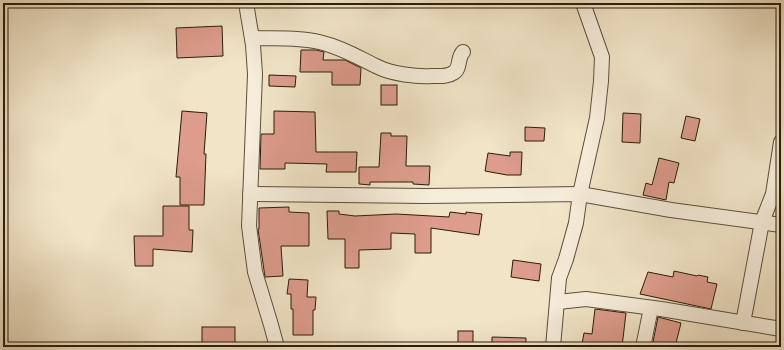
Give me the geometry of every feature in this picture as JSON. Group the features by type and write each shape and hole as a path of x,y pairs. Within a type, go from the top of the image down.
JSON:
{"street":[{"path":"246,3 252,38 255,74 253,161 249,226 255,272 277,347"},
{"path":"554,347 559,278 576,223 580,194 597,118 602,57 583,3"},
{"path":"252,38 285,38 318,41 348,51 387,70 427,77 444,76 455,72 458,69 460,55 463,52"},
{"path":"743,323 762,222 773,194 781,142"},
{"path":"250,194 425,196 580,194 671,210 781,225"},
{"path":"558,302 586,299 781,329"},
{"path":"643,347 651,308"}],"building":[{"path":"222,26 223,56 177,58 176,28"},
{"path":"301,50 316,50 324,52 323,60 345,60 361,68 360,85 332,85 332,72 300,72"},
{"path":"269,75 296,76 295,87 269,86"},
{"path":"381,85 397,85 397,105 381,105"},
{"path":"182,111 207,113 204,154 206,154 204,205 180,205 180,177 176,177"},
{"path":"274,111 315,112 316,152 357,152 356,172 326,172 327,164 285,163 285,169 260,169 261,134 274,134"},
{"path":"623,113 641,114 640,143 622,142"},
{"path":"686,116 700,119 695,141 681,138"},
{"path":"525,127 545,128 544,141 525,141"},
{"path":"381,133 391,133 391,136 407,136 406,166 430,166 429,185 413,184 413,182 370,182 370,185 359,184 359,167 379,167"},
{"path":"510,152 522,152 521,175 507,175 485,171 488,153 510,156"},
{"path":"659,158 679,163 674,183 669,182 666,200 643,195 646,183 652,185"},
{"path":"163,206 189,206 189,230 193,230 192,252 153,249 153,266 135,266 134,236 163,236"},
{"path":"289,207 289,212 309,213 309,246 281,246 283,276 265,277 258,229 259,208"},
{"path":"327,211 339,211 339,214 355,216 396,214 449,217 450,212 482,214 479,235 431,228 431,253 415,253 415,234 391,233 391,249 359,250 359,268 345,268 345,239 328,239"},
{"path":"513,260 541,264 539,281 511,277"},
{"path":"674,271 708,277 707,282 717,284 711,309 640,294 648,272 673,277"},
{"path":"289,279 308,280 307,297 316,297 315,310 313,310 313,335 293,335 293,309 291,309 291,294 287,294"},
{"path":"595,309 626,313 622,347 591,347 582,344 584,333 592,334"},
{"path":"658,317 681,323 675,347 652,347"},
{"path":"202,327 235,327 235,344 202,344"},
{"path":"458,331 473,331 473,347 458,347"},
{"path":"492,337 526,338 526,347 492,347"}]}
